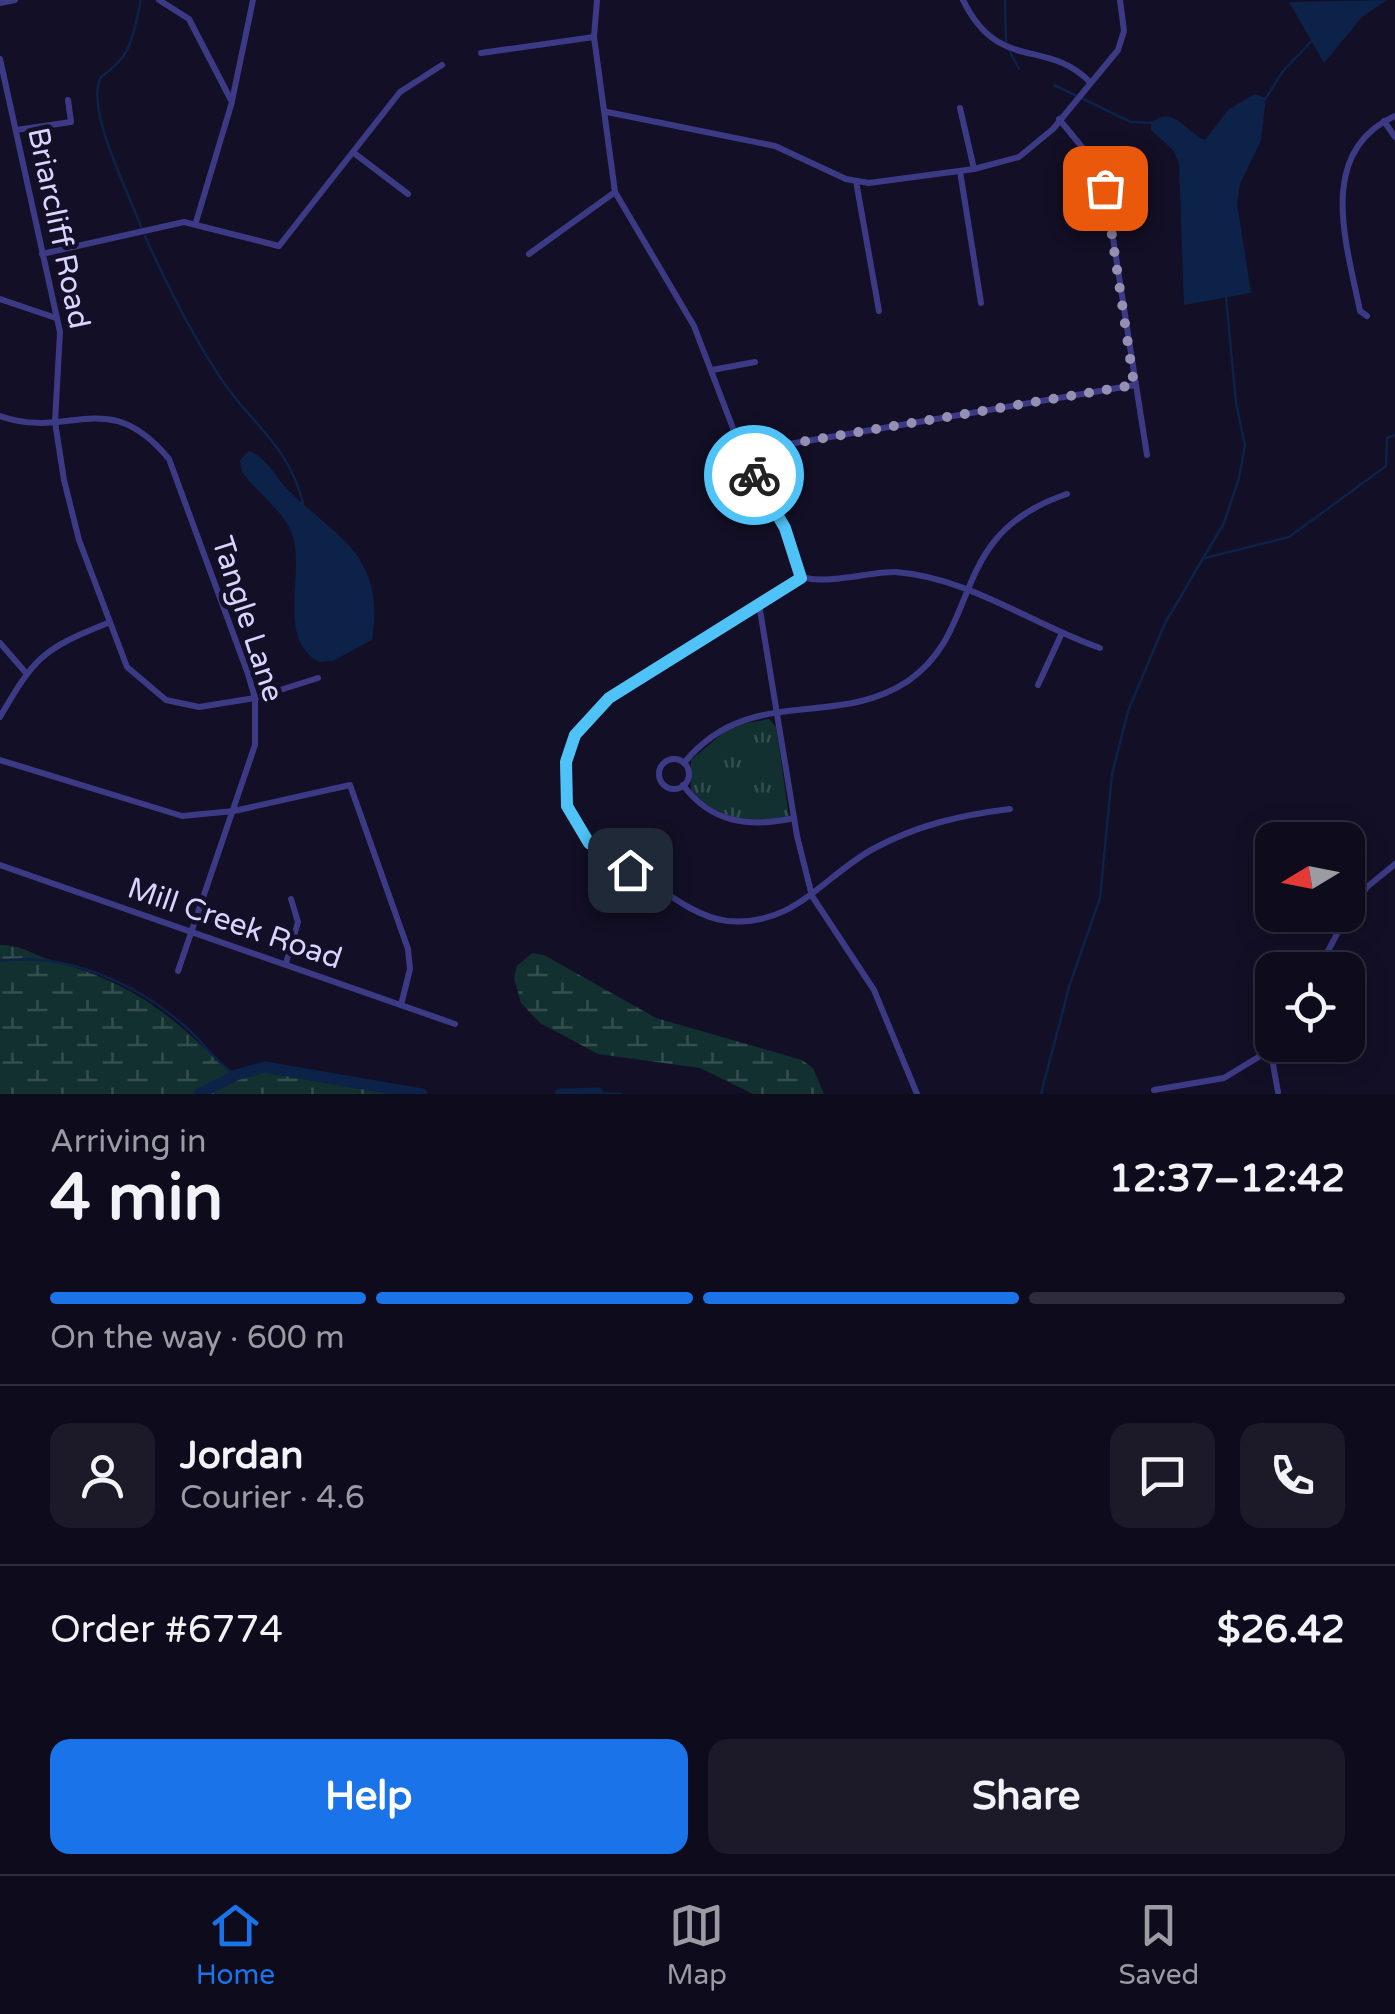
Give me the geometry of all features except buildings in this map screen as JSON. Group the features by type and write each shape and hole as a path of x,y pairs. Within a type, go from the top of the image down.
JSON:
{"street":[{"path":"0,3 15,0"},
{"path":"159,0 189,19 232,102"},
{"path":"196,222 232,102 253,0"},
{"path":"597,0 594,37 615,192 694,326 742,452 785,528 803,578"},
{"path":"963,0 976,24 991,39 1012,52 1073,65 1090,82"},
{"path":"607,112 775,146 856,181 974,168 1018,157 1059,119 1122,42 1120,0"},
{"path":"481,53 594,37"},
{"name":"Briarcliff Road","path":"0,59 57,318 62,349 55,422 79,540 108,623 132,674 166,700 199,707 255,698 318,678"},
{"path":"42,254 196,222 243,240 279,246 400,92 442,65"},
{"path":"16,130 71,122 68,100"},
{"path":"960,108 974,168"},
{"path":"1367,316 1360,311 1340,200 1346,171 1357,148 1384,121 1395,116"},
{"path":"1059,119 1096,166 1105,188 1147,456"},
{"path":"1384,121 1395,137"},
{"path":"354,153 408,194"},
{"path":"960,171 981,303"},
{"path":"856,181 879,311"},
{"path":"529,254 578,214 615,192"},
{"path":"0,299 57,318"},
{"path":"712,370 755,362"},
{"path":"742,452 1134,385"},
{"name":"Tangle Lane","path":"0,416 23,422 101,416 123,421 150,436 169,458 255,698 256,745 178,970"},
{"path":"684,763 724,726 870,700 912,678 945,636 991,542 1010,523 1067,494"},
{"path":"1010,809 958,816 910,831 869,851 812,896 754,920 724,921 696,911 589,843 575,824 564,781 570,746 596,708 803,578 898,572 967,588 1100,648"},
{"path":"759,604 794,818 812,896 824,920 874,990 917,1094"},
{"path":"0,717 26,673 52,646 108,623"},
{"path":"1038,686 1062,633"},
{"path":"0,643 26,673"},
{"path":"0,760 182,816 234,811 350,785 408,948 410,969 401,1005"},
{"path":"684,763 668,760 660,774 668,787 683,786 709,811 740,824 794,818"},
{"path":"683,786 688,774 684,763"},
{"path":"1365,891 1395,864"},
{"name":"Mill Creek Road","path":"0,865 456,1024"},
{"path":"286,963 298,922 291,899"},
{"path":"1154,1090 1224,1078 1255,1062"},
{"path":"1273,1062 1278,1092"}],"green space":[{"path":"769,719 776,727 789,816 748,820 723,813 701,800 691,790 691,760 731,726"},
{"path":"0,945 21,948 131,991 170,1018 233,1075 276,1068 315,1079 422,1094 0,1094"},
{"path":"532,953 544,955 656,1018 802,1060 813,1068 824,1094 753,1094 700,1068 598,1054 540,1023 521,1003 514,978 517,966"}],"water":[{"path":"1387,0 1362,17 1324,63 1289,2"},
{"path":"1255,94 1266,98 1261,140 1240,184 1237,203 1251,293 1184,305 1179,164 1174,151 1151,130 1151,123 1166,116 1205,140 1229,109"},
{"path":"249,451 261,458 292,494 342,539 365,569 372,589 372,640 333,661 319,662 298,638 292,534 283,517 242,472 240,460"}],"waterway":[{"path":"141,0 130,44 101,77 97,91 103,129 141,227"},
{"path":"1005,0 1006,43"},
{"path":"1266,98 1283,71 1311,42"},
{"path":"1009,50 1019,69"},
{"path":"1054,85 1131,122 1152,123"},
{"path":"145,236 198,341 230,391 288,464 303,503"},
{"path":"1041,1094 1069,987 1100,898 1112,774 1128,711 1165,623 1224,523 1239,478 1245,445 1236,403 1226,297"},
{"path":"1205,558 1289,537 1386,466 1387,438 1395,435"},
{"path":"0,961 50,961 100,974 123,985 167,1011 236,1075"},
{"path":"199,1094 236,1075 265,1067 422,1094"},
{"path":"598,1093 621,1094"},
{"path":"560,1094 598,1093"}],"way so far":[{"path":"754,475 742,452 1134,385 1105,188"}],"route":[{"path":"630,870 589,843 575,824 567,806 564,781 570,746 584,722 609,698 801,578 785,528 754,475"}]}
